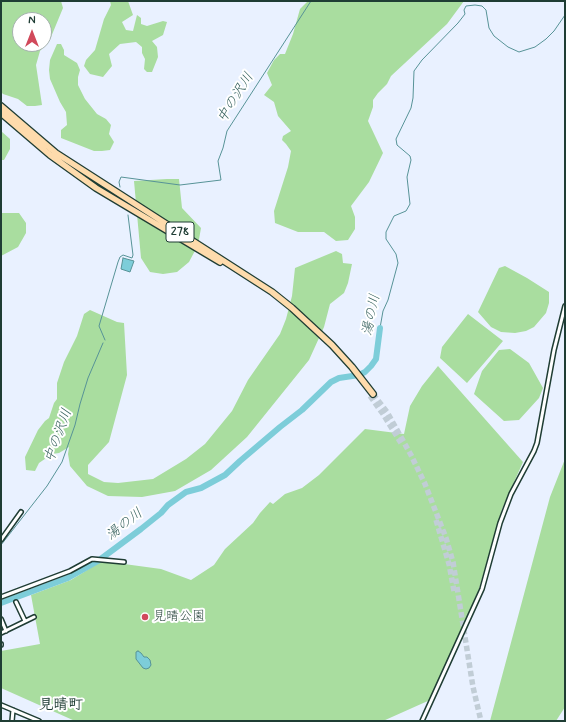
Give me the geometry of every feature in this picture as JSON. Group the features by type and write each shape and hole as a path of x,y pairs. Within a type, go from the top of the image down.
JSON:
{"highway":[{"name":"278","path":"1,106 56,153 272,292 311,324 351,368 372,395"},
{"name":"278","path":"1,113 50,155 96,188 225,265 270,294 309,326 351,368"}],"street":[{"path":"422,721 482,589 500,523 510,494 537,443 554,350 565,306"},
{"path":"1,540 21,512"},
{"path":"1,597 70,571 88,560 96,558 124,562"},
{"path":"16,602 25,621"},
{"path":"1,633 34,617"},
{"path":"1,619 6,631"},
{"path":"1,705 31,719 39,721"},
{"path":"12,721 13,710"}],"green space":[{"path":"1,1 61,1 63,8 52,35 52,12 12,12 12,52 40,52 36,65 42,105 27,106 18,99 1,92"},
{"path":"110,1 128,1 133,15 122,22 126,30 133,31 137,15 141,18 141,24 147,26 163,21 167,22 163,35 152,41 157,47 158,57 152,72 147,72 144,69 145,59 142,53 142,47 136,42 120,44 109,54 112,66 103,77 90,74 84,66 86,60 95,50 104,19 111,5"},
{"path":"308,1 464,1 447,24 391,76 387,84 373,100 373,107 368,121 383,153 369,182 351,206 355,217 355,229 348,240 336,241 324,232 298,232 275,223 274,211 288,167 291,151 282,140 283,136 291,131 278,116 274,102 264,95 272,85 267,73 274,60 280,54 285,54 293,34 300,9"},
{"path":"57,44 61,44 64,50 64,55 77,63 80,70 78,85 85,99 97,114 106,119 111,125 109,134 114,142 110,150 94,151 61,138 61,130 67,125 66,112 50,79 49,70 50,60"},
{"path":"1,131 10,139 10,149 4,160 1,160"},
{"path":"179,179 182,208 201,228 198,245 189,262 177,272 163,274 150,272 141,258 134,181"},
{"path":"1,213 19,213 26,223 26,233 18,247 1,256"},
{"path":"336,251 342,254 343,263 352,264 348,283 344,293 330,304 324,327 309,360 247,437 211,470 175,491 142,497 108,496 87,486 70,466 68,454 69,447 59,453 52,454 39,463 35,471 26,470 25,457 38,430 49,418 54,403 57,399 57,383 64,362 77,336 84,314 90,310 117,322 124,323 127,375 109,442 88,465 88,474 104,482 118,483 153,479 186,459 205,444 232,411 248,380 280,334 286,319 292,296 295,268"},
{"path":"505,266 549,292 549,303 546,313 534,327 526,331 515,333 501,332 491,327 478,312 499,268"},
{"path":"468,314 503,341 467,383 440,358 442,347"},
{"path":"510,349 529,363 543,388 539,398 519,420 504,421 474,394 482,371 499,350"},
{"path":"438,366 523,462 502,509 479,589 430,700 383,721 75,721 1,688 1,651 40,644 31,595 71,580 102,561 161,569 191,580 214,565 225,549 253,523 270,502 273,504 285,494 302,488 319,475 365,429 404,434 410,406 422,386"},
{"path":"565,459 565,707 556,721 490,721 550,497"}],"water":[{"path":"123,258 134,261 130,272 121,269"},
{"path":"138,651 150,660 151,665 149,668 143,668 136,659 136,652"}],"waterway":[{"name":"中の沢川","path":"120,187 119,182 121,177 180,185 221,180 218,161 227,131 311,1"},
{"name":"湯の川","path":"380,328 383,311 388,300 398,263 396,254 386,239 386,232 394,216 406,211 410,204 407,177 411,160 410,156 397,145 396,139 411,108 414,71 422,60 458,23 465,14 464,10 466,6 482,6 486,10 489,28 494,36 508,47 519,52 535,47 546,39 554,31 565,15"},
{"name":"中の沢川","path":"105,340 99,326 118,262 120,257 123,255 132,258 133,255 128,215"},
{"name":"湯の川","path":"1,603 68,578 98,561 141,529 161,513 168,505 186,492 201,488 225,475 280,427 302,410 331,382 339,378 359,375 365,372 376,359 380,328"},
{"name":"中の沢川","path":"1,545 47,486 62,462 75,425 88,378 103,343"}],"tunnel":[{"path":"373,394 387,412 411,455 425,484 446,538 453,562 473,687 481,721"},
{"path":"370,396 401,443"},
{"path":"436,520 449,564 454,591"}],"place":[{"name":"見晴公園","path":"145,617"}],"district":[{"name":"見晴町","path":"61,706"}]}
